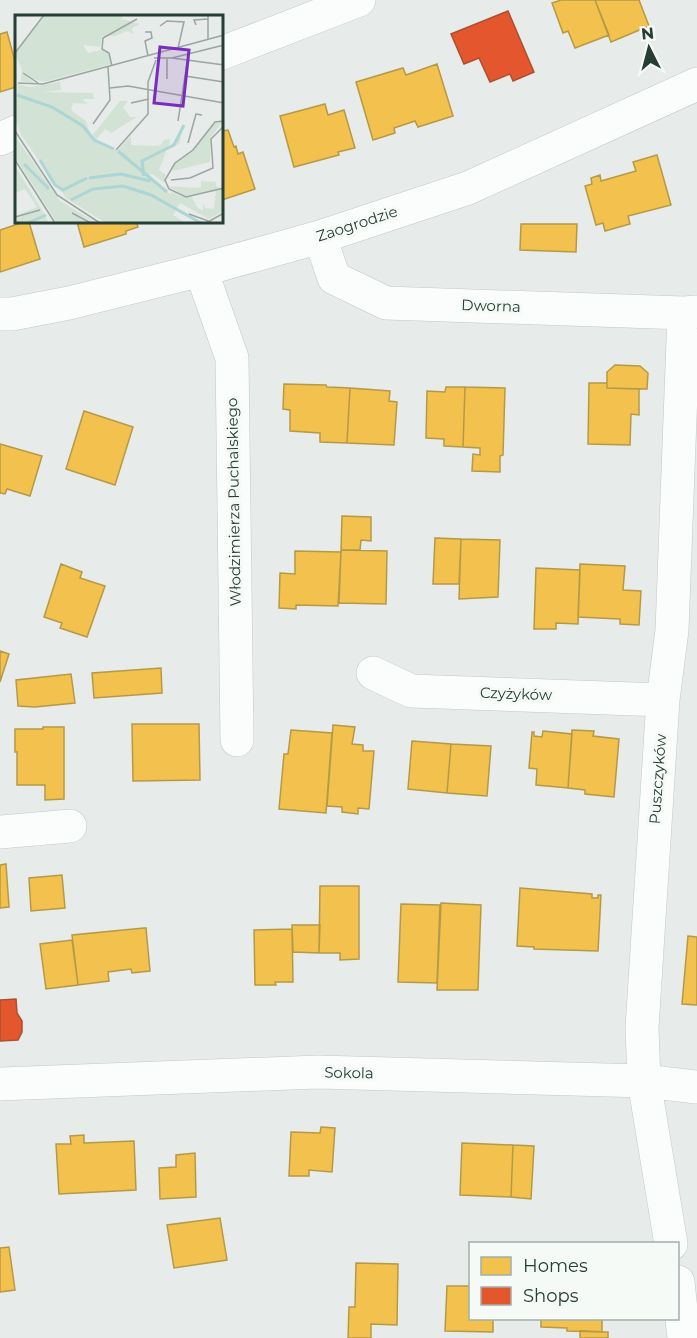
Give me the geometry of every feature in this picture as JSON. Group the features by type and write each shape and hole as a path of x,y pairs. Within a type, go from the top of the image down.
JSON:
{"street":[{"path":"224,52 359,0"},
{"name":"Zaogrodzie","path":"0,314 12,314 69,303 320,237 468,188 697,84"},
{"path":"0,139 15,132"},
{"name":"Dworna","path":"320,237 334,278 386,303 690,313"},
{"name":"Włodzimierza Puchalskiego","path":"201,270 232,358 237,740"},
{"name":"Puszczyków","path":"671,1242 644,1081 642,1028 663,700 684,631 690,313"},
{"name":"Czyżyków","path":"373,673 411,691 663,700"},
{"path":"0,832 70,826"},
{"name":"Sokola","path":"0,1084 318,1072 644,1081 697,1087"},
{"path":"679,1291 684,1338"}],"building: Homes":[{"path":"561,0 595,0 609,35 575,48 568,31 563,33 552,3"},
{"path":"595,0 639,0 649,26 611,42"},
{"path":"7,32 15,61 15,87 0,92 0,34"},
{"path":"437,64 453,116 418,127 415,121 394,128 395,133 373,140 356,82 403,68 406,75"},
{"path":"325,104 328,115 344,110 355,148 338,152 339,155 294,167 280,116"},
{"path":"228,130 238,154 243,152 255,189 224,199 224,131"},
{"path":"657,155 671,205 628,216 630,224 605,231 603,223 596,225 585,186 592,184 591,178 600,175 601,181 636,171 633,162"},
{"path":"18,224 30,224 40,259 0,272 0,230"},
{"path":"78,224 137,224 138,227 126,231 126,234 84,247"},
{"path":"521,224 577,224 576,252 520,250"},
{"path":"615,365 640,366 648,373 647,389 607,388 607,372"},
{"path":"589,383 607,383 607,388 639,389 639,415 631,414 630,445 588,444"},
{"path":"284,384 350,388 347,443 320,442 320,433 290,431 290,410 283,409"},
{"path":"446,387 465,387 463,447 444,446 444,439 426,438 427,391 445,392"},
{"path":"465,387 505,388 503,455 500,456 500,472 472,471 473,454 480,455 480,448 463,447"},
{"path":"350,388 390,391 389,401 397,402 394,445 347,443"},
{"path":"84,411 133,427 115,485 66,469"},
{"path":"0,444 42,456 30,496 7,489 5,494 0,493"},
{"path":"342,516 371,517 371,541 361,540 360,550 341,550"},
{"path":"435,538 461,539 459,584 433,584"},
{"path":"461,539 500,540 498,597 459,599"},
{"path":"341,550 387,551 386,604 339,603"},
{"path":"295,551 341,552 338,606 296,605 296,609 279,608 280,573 295,574"},
{"path":"61,564 82,572 80,578 105,586 87,637 60,628 62,623 44,617"},
{"path":"580,564 625,566 623,590 641,591 639,625 620,624 620,619 578,617"},
{"path":"536,568 580,570 578,624 556,623 556,629 534,629"},
{"path":"0,651 9,654 0,682"},
{"path":"161,668 162,693 94,698 92,673"},
{"path":"71,674 75,703 35,707 18,706 16,680"},
{"path":"132,724 199,724 200,780 133,781"},
{"path":"333,725 355,727 352,744 363,745 363,751 374,751 369,809 358,808 358,814 342,812 342,807 327,806"},
{"path":"43,727 64,727 64,799 45,800 45,785 17,785 15,729 43,729"},
{"path":"291,730 332,733 326,813 279,809 284,754 288,754"},
{"path":"572,730 594,731 593,736 619,739 614,797 585,794 585,790 568,788"},
{"path":"543,731 572,734 568,788 536,785 537,769 529,768 532,732 534,736 542,737"},
{"path":"412,741 451,744 447,793 408,789"},
{"path":"451,744 491,746 487,796 447,793"},
{"path":"6,864 9,907 0,908 0,865"},
{"path":"62,875 65,908 31,911 29,878"},
{"path":"320,886 359,886 359,959 340,960 340,953 319,953"},
{"path":"520,888 592,894 592,898 598,898 598,895 601,895 598,951 534,949 534,947 517,946"},
{"path":"441,903 481,905 478,990 437,990"},
{"path":"401,904 440,905 437,983 398,982"},
{"path":"292,925 320,925 319,953 293,952"},
{"path":"146,928 150,971 132,973 131,969 108,972 109,981 78,985 72,935"},
{"path":"292,929 293,982 255,985 254,930"},
{"path":"688,936 697,937 697,1005 682,1004"},
{"path":"72,940 78,985 46,989 40,944"},
{"path":"321,1127 335,1128 332,1172 309,1170 309,1176 289,1176 291,1132 320,1133"},
{"path":"84,1135 84,1143 134,1141 136,1190 59,1194 56,1144 71,1144 70,1136"},
{"path":"462,1143 513,1145 511,1197 460,1195"},
{"path":"513,1145 534,1146 531,1199 511,1197"},
{"path":"195,1153 196,1197 160,1199 159,1168 176,1167 176,1155"},
{"path":"220,1218 227,1260 174,1268 167,1225"},
{"path":"9,1247 15,1290 0,1292 0,1248"},
{"path":"356,1263 398,1264 397,1325 371,1324 371,1338 348,1338 349,1307 355,1307"},
{"path":"447,1286 469,1286 469,1320 493,1320 493,1332 445,1331"},
{"path":"541,1320 602,1320 602,1332 567,1331 567,1328 541,1327"},
{"path":"580,1331 608,1332 608,1338 580,1338"}],"building: Shops":[{"path":"508,11 534,72 513,81 510,74 490,82 479,58 464,64 451,34"},
{"path":"16,999 17,1013 22,1021 22,1032 18,1040 0,1041 0,1000"}]}
